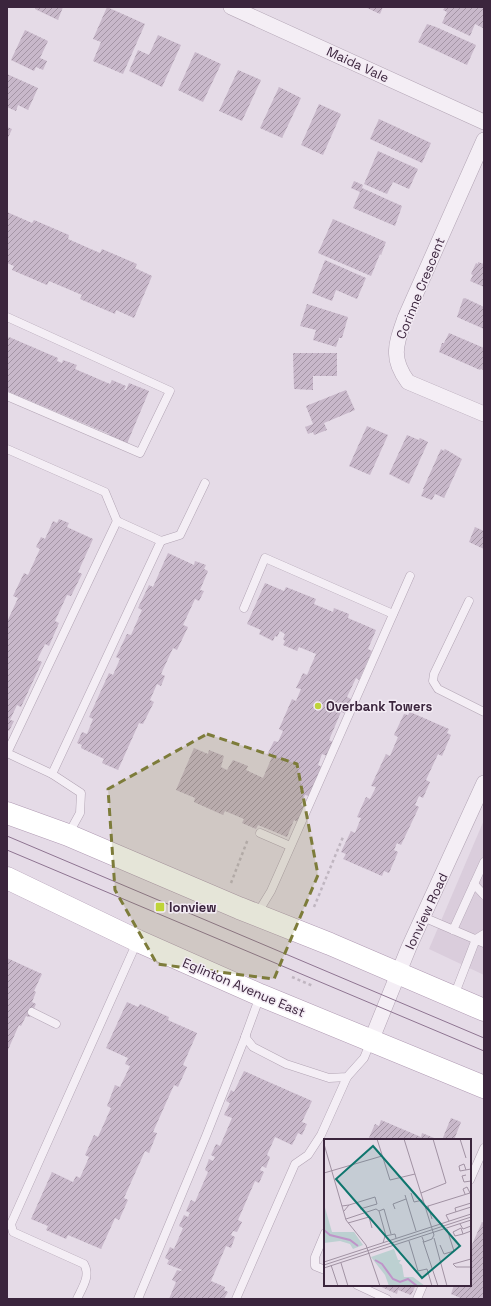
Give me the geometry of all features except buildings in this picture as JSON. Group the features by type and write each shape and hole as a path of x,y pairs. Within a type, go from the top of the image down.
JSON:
{"main road":[{"path":"7,813 68,834 256,916 330,944 484,1010"},
{"name":"Eglinton Avenue East","path":"7,879 138,941 371,1041 484,1087"}],"street":[{"name":"Maida Vale","path":"231,7 484,122"},
{"name":"Corinne Crescent","path":"484,140 405,318 399,335 396,360 400,371 408,382 484,414"},
{"name":"Ionview Road","path":"371,1041 398,973 482,792"}],"lane":[{"path":"7,317 170,391 140,453 7,396"},
{"path":"7,449 105,492 117,521 161,541 180,535 205,483"},
{"path":"68,834 80,813 81,793 52,774 7,753 117,521"},
{"path":"52,774 161,541"},
{"path":"244,608 265,558 393,614"},
{"path":"256,916 271,890 410,576"},
{"path":"470,601 434,674 433,681 438,689 484,712"},
{"path":"260,833 290,846"},
{"path":"453,930 484,862"},
{"path":"474,884 484,895"},
{"path":"423,917 484,943"},
{"path":"454,996 476,939 484,934"},
{"path":"77,1299 87,1277 87,1269 84,1264 13,1232 12,1224 138,941"},
{"path":"138,1299 206,1136 246,1035 260,994"},
{"path":"32,1012 56,1024"},
{"path":"246,1035 245,1037 253,1047 286,1064 329,1078 347,1077"},
{"path":"236,1299 295,1164 308,1155 320,1135 347,1077 364,1058 371,1041"},
{"path":"471,1178 484,1148"},
{"path":"324,1235 315,1257 315,1266 324,1270"},
{"path":"359,1286 387,1299"},
{"path":"417,1299 423,1286"}],"path":[{"path":"314,907 343,837"},
{"path":"222,900 235,875 248,839"},
{"path":"292,977 313,986"}],"highlighted area":[{"path":"207,734 297,764 318,875 274,979 157,964 115,890 108,789"}],"shaded area":[{"path":"484,820 484,975 429,949"}],"tram line":[{"path":"7,836 484,1038"},
{"path":"7,850 484,1051"}],"place":[{"name":"Overbank Towers","path":"318,706"},
{"name":"Ionview","path":"160,907"}]}
